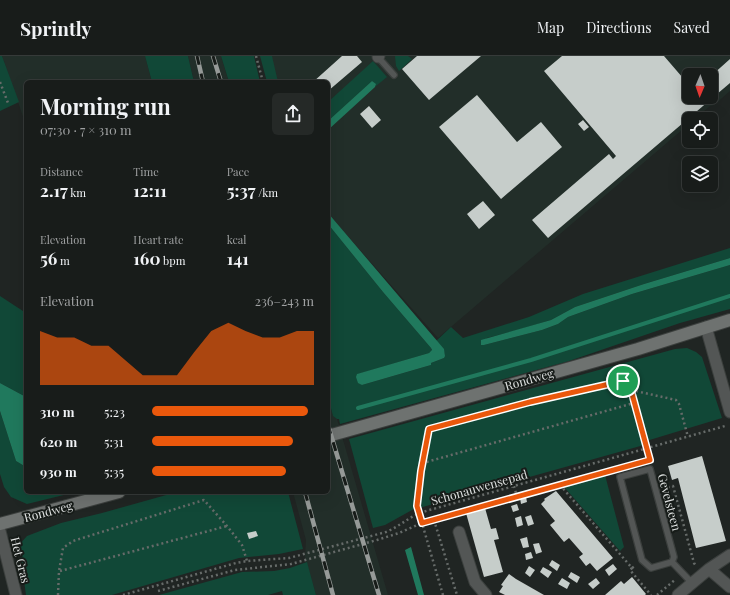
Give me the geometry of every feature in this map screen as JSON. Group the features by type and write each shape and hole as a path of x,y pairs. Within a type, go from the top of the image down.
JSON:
{"main road":[{"name":"Rondweg","path":"330,435 630,351 730,320"},
{"name":"Rondweg","path":"0,524 112,494"}],"street":[{"path":"706,327 730,412"},
{"name":"Het Gras","path":"0,531 16,595"},
{"path":"459,532 475,582 486,595"},
{"path":"678,595 730,555"},
{"path":"706,572 730,587"}],"lane":[{"path":"378,56 394,75"},
{"name":"Gevelsteen","path":"642,560 620,477 650,469 674,557 672,562"},
{"path":"642,560 651,568 672,562 692,583"}],"path":[{"path":"256,56 262,80"},
{"path":"0,82 8,103"},
{"path":"443,595 417,506 429,429 530,402 623,381 631,390 650,460 642,462"},
{"path":"631,390 676,400 679,404 688,437"},
{"path":"423,463 634,403"},
{"name":"Schonauwensepad","path":"124,595 247,561 290,558 386,532 419,513 725,426"},
{"path":"158,591 235,570 292,564 399,533 422,523 620,468"},
{"path":"560,485 632,568 630,570 651,595"},
{"path":"514,486 517,497"},
{"path":"655,491 673,486 694,564 706,572"},
{"path":"58,595 63,548 73,541 204,500 242,546 247,561"},
{"path":"434,520 457,595"},
{"path":"60,571 227,526"},
{"path":"632,568 642,560"}],"shaded area":[{"path":"0,56 2,56 19,102 0,111"},
{"path":"2,56 145,56 151,80 24,80 24,119"},
{"path":"145,56 188,56 194,80 151,80"},
{"path":"188,56 221,56 228,80 194,80"},
{"path":"221,56 254,56 260,80 228,80"},
{"path":"260,56 272,56 278,80 266,80"},
{"path":"266,56 730,56 730,91 718,102 718,68 682,68 682,104 715,104 703,112 682,112 682,130 438,338 330,216 330,80 272,80"},
{"path":"395,56 408,56 412,59 399,71 396,66"},
{"path":"373,61 387,77 376,86 372,81 330,119 330,100"},
{"path":"372,81 376,84 375,87 330,128 330,119"},
{"path":"330,215 444,349 444,358 431,363 431,365 362,385 358,383 356,377 357,374 429,353 432,350 330,226"},
{"path":"330,226 432,351 358,374 362,385 431,365 431,363 444,358 444,351 436,341 451,327 463,338 529,317 583,294 730,248 730,258 575,307 551,320 487,338 481,345 542,330 558,324 568,317 632,294 730,265 730,309 680,323 569,361 340,424 339,419 333,416 330,405"},
{"path":"730,258 730,265 632,294 568,317 558,324 542,330 481,345 481,340 551,320 575,307"},
{"path":"0,296 24,312 24,396 0,383"},
{"path":"687,348 696,352 702,357 722,418 643,442 644,445 412,510 385,525 373,528 349,439 675,349"},
{"path":"0,383 24,396 24,466 16,461 0,411"},
{"path":"330,404 333,415 337,419 388,595 316,595 305,557 306,540 294,494 330,494"},
{"path":"0,411 16,461 24,466 24,494 68,494 27,504 11,497 4,487 0,474"},
{"path":"605,475 624,547 620,551 565,488 565,486"},
{"path":"170,494 289,494 303,549 279,554 239,558 112,595 26,595 19,545 27,536 61,523"},
{"path":"411,547 424,595 418,595 405,550"},
{"path":"307,562 316,595 283,595 282,591 268,595 159,595 242,572 274,571 290,568"}],"building":[{"path":"342,56 357,56 362,62 330,89 330,80 315,80"},
{"path":"417,56 481,56 429,100 402,69"},
{"path":"562,56 664,56 682,77 682,104 705,104 696,112 682,112 682,124 548,238 532,220 609,154 613,159 616,156 544,71"},
{"path":"730,59 730,83 718,93 718,70"},
{"path":"477,95 517,142 541,122 562,147 501,199 439,127"},
{"path":"369,106 381,120 372,128 360,114"},
{"path":"583,120 589,127 584,131 578,124"},
{"path":"483,201 495,215 479,229 467,214"},
{"path":"702,456 726,541 696,548 678,478 672,480 668,466"},
{"path":"556,491 613,558 597,571 590,563 586,566 579,557 583,554 569,538 564,542 550,525 555,521 541,504 545,500 544,499"},
{"path":"526,497 527,502 521,504 520,498"},
{"path":"517,504 519,510 513,512 511,506"},
{"path":"485,508 491,529 496,528 499,539 494,540 503,572 484,577 466,513"},
{"path":"531,515 534,524 528,526 525,517"},
{"path":"521,516 523,525 517,527 515,518"},
{"path":"256,531 258,536 249,539 247,533"},
{"path":"527,537 529,547 523,548 520,539"},
{"path":"539,543 542,552 536,554 533,544"},
{"path":"531,552 533,558 526,560 525,554"},
{"path":"552,560 560,565 557,571 549,565"},
{"path":"613,564 617,569 609,576 605,570"},
{"path":"529,566 535,570 530,577 525,573"},
{"path":"543,567 552,572 548,578 540,572"},
{"path":"571,572 580,577 577,583 568,577"},
{"path":"509,574 544,595 505,595 499,592 503,586 501,585"},
{"path":"632,577 646,594 645,595 605,595 621,581 624,584"},
{"path":"562,578 570,583 567,589 558,584"},
{"path":"596,578 600,583 593,589 588,584"}],"waterway":[{"path":"358,408 531,360 730,296"}],"railway":[{"path":"197,56 203,80"},
{"path":"213,56 220,80"},
{"path":"330,432 379,595"},
{"path":"306,494 333,595"}],"route":[{"path":"623,381 631,390 650,460 422,523 417,506 421,471 429,429 530,402 623,381"}]}
